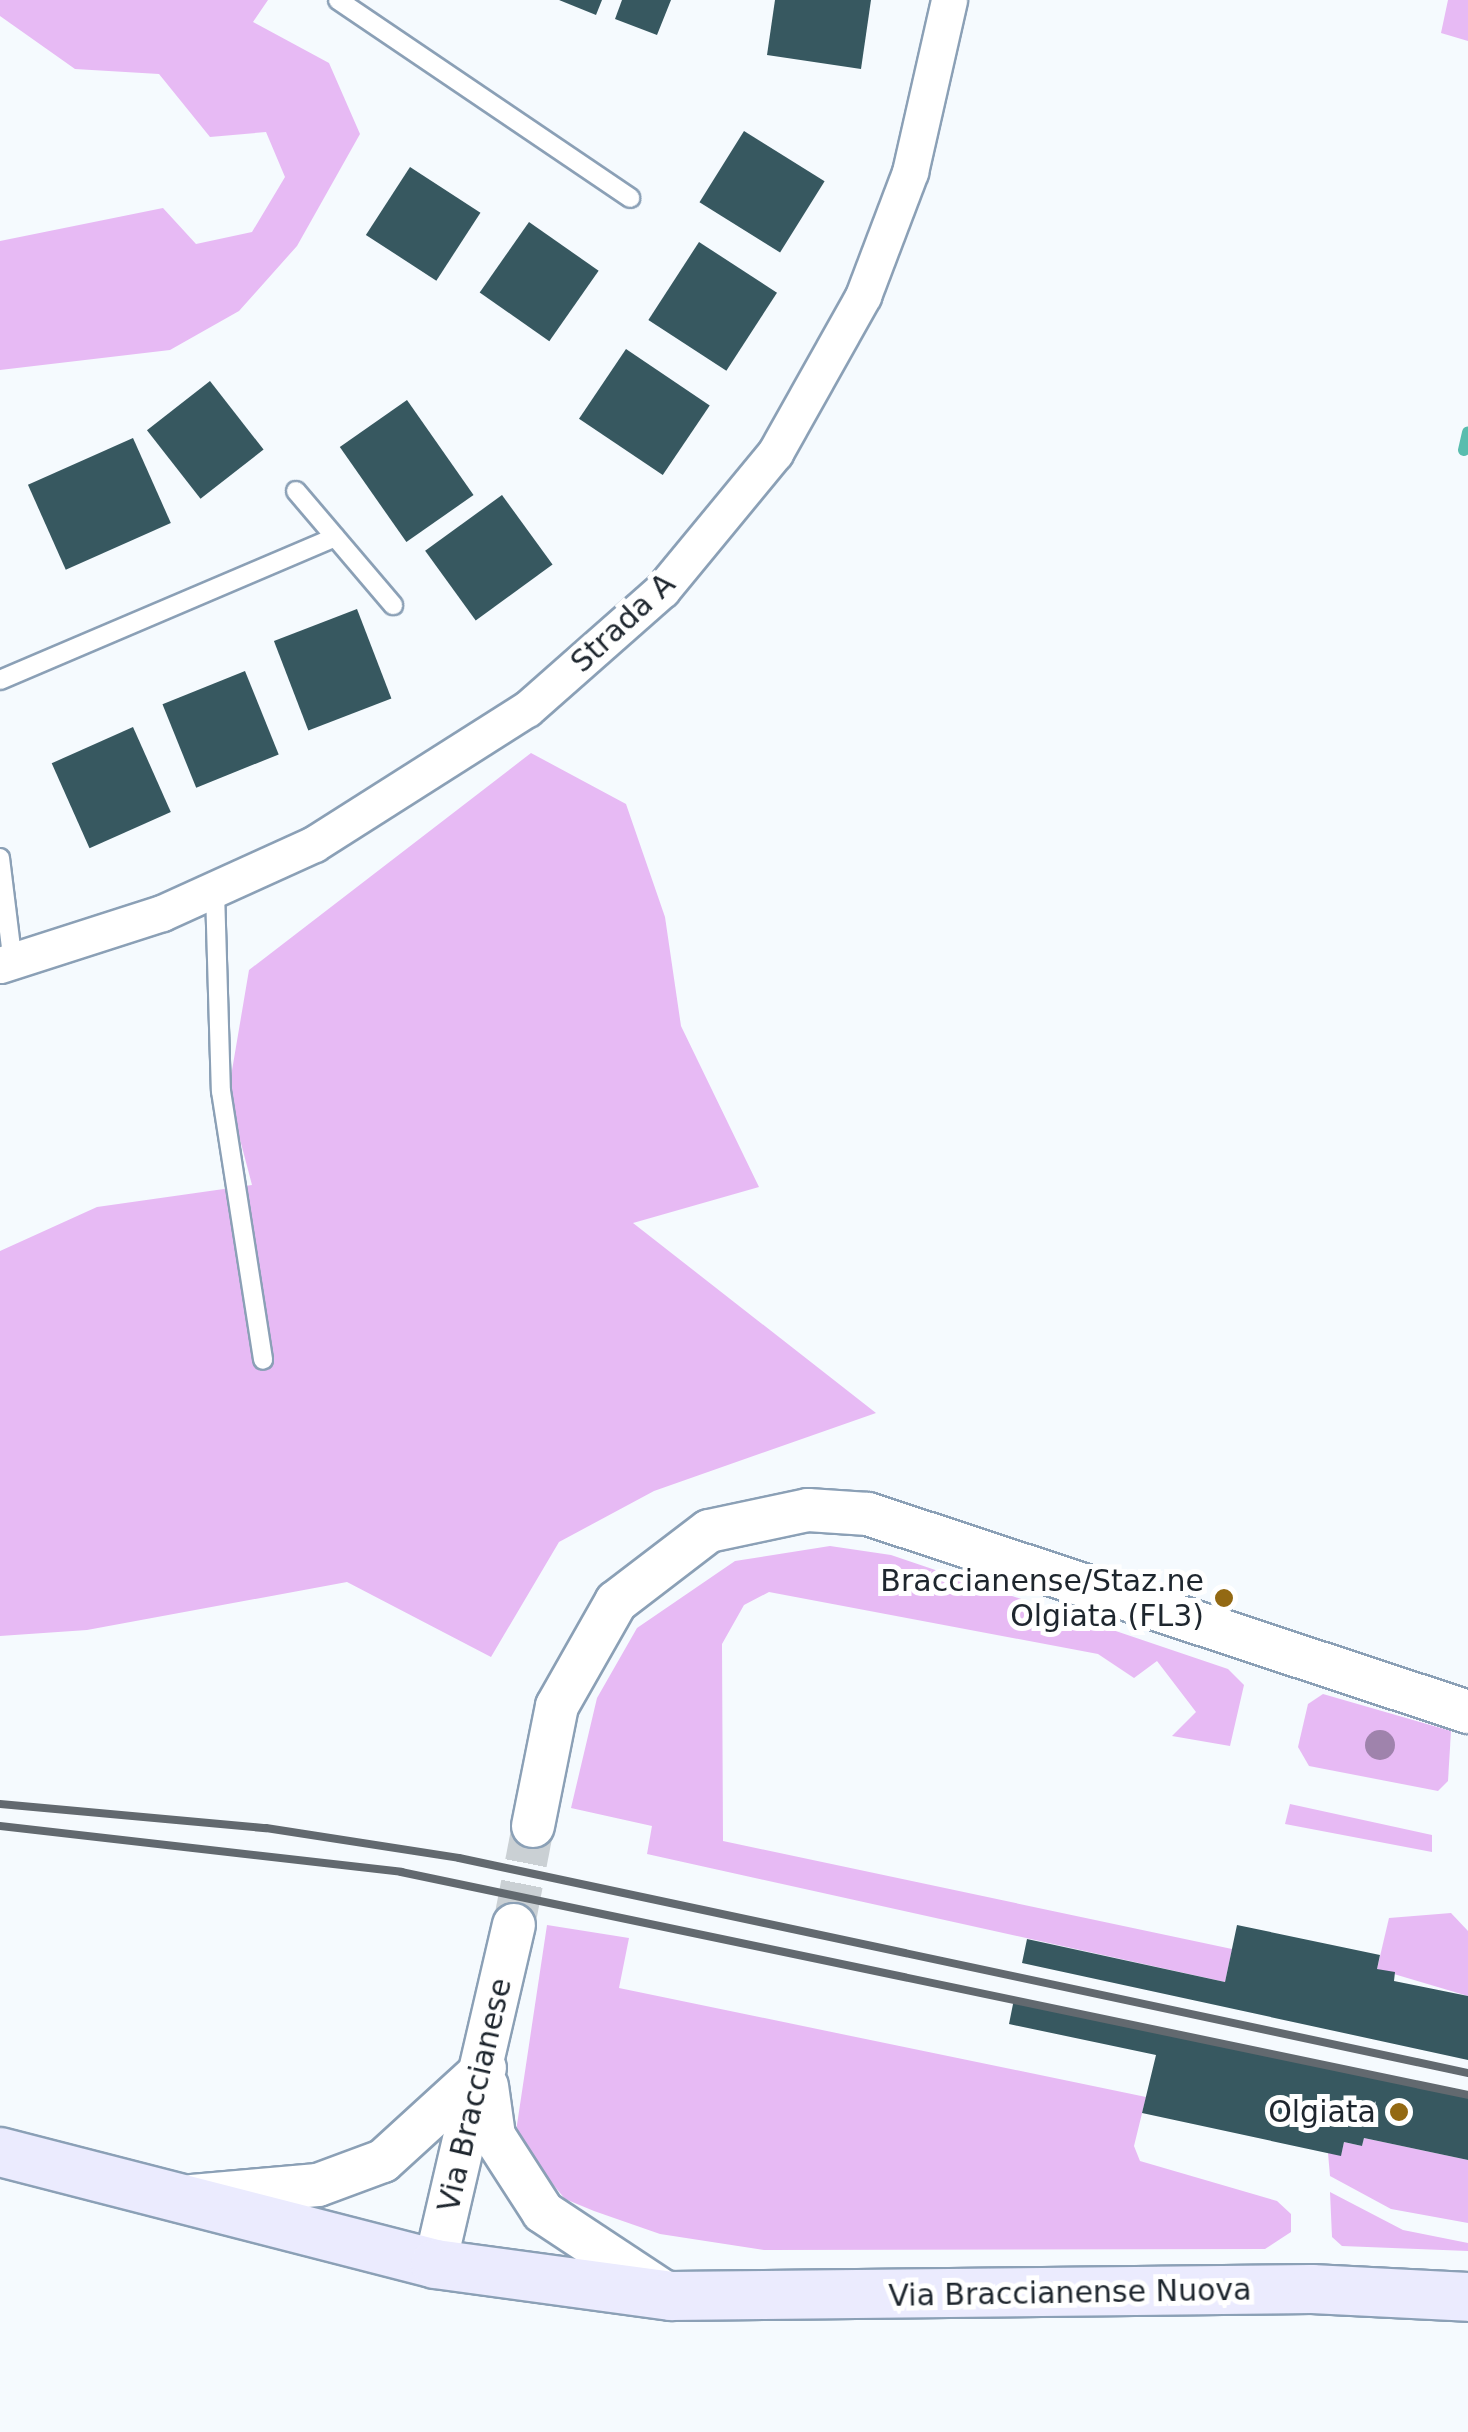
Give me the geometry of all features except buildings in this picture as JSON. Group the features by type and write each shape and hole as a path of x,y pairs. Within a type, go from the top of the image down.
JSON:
{"main road":[{"path":"0,2152 434,2264 671,2296"},
{"name":"Via Braccianense Nuova","path":"671,2296 1312,2288 1468,2297"}],"street":[{"name":"Strada A","path":"6,964 215,892 391,800 526,709 718,528 800,416 863,296 910,172 950,0"},
{"path":"533,1826 562,1694 616,1602 689,1540 794,1512 868,1514 1468,1712"},
{"name":"Via Braccianese","path":"434,2264 485,2068 514,1925"},
{"path":"176,2197 318,2185 383,2161 485,2068"},
{"path":"485,2068 494,2136 516,2180 542,2212 671,2296"}],"lane":[{"path":"338,0 630,198"},
{"path":"296,491 393,605"},
{"path":"0,680 335,537"},
{"path":"0,858 6,964"},
{"path":"215,892 223,1108 263,1360"}],"shaded area":[{"path":"0,0 268,0 253,22 329,63 360,134 297,246 239,311 170,350 0,370 0,241 163,208 196,244 252,232 285,177 266,132 210,137 159,74 75,69 0,16"},
{"path":"1448,0 1468,0 1468,41 1441,33"},
{"path":"531,753 626,804 665,917 681,1026 759,1187 633,1223 876,1413 654,1491 559,1542 491,1657 347,1582 87,1630 0,1636 0,1251 97,1207 252,1185 228,1094 249,970"},
{"path":"830,1546 891,1555 1228,1669 1244,1685 1230,1746 1172,1736 1196,1712 1157,1661 1134,1678 1098,1654 769,1592 744,1605 722,1644 723,1841 1232,1949 1225,1982 647,1854 652,1826 571,1808 597,1698 637,1628 735,1561"},
{"path":"1323,1694 1451,1731 1448,1781 1438,1791 1309,1766 1298,1747 1308,1704"},
{"path":"1290,1804 1432,1835 1432,1852 1285,1824"},
{"path":"1451,1913 1468,1931 1468,1996 1377,1969 1389,1918"},
{"path":"547,1925 629,1938 619,1988 1146,2097 1134,2146 1140,2161 1277,2201 1291,2214 1291,2232 1265,2249 764,2250 660,2234 594,2211 565,2199 515,2138"},
{"path":"1364,2138 1468,2160 1468,2223 1391,2209 1330,2176 1328,2153 1341,2155 1344,2142 1362,2146"},
{"path":"1330,2192 1403,2230 1468,2243 1468,2251 1342,2246 1332,2237"}],"waterway":[{"path":"1464,450 1468,432"}],"tunnel":[{"path":"514,1925 533,1826"}],"railway":[{"path":"0,1804 266,1828 459,1858 1468,2073"},
{"path":"0,1826 401,1872 1468,2095"}],"place":[{"name":"Braccianense/Staz.ne Olgiata (FL3)","path":"1224,1598"},
{"name":"Olgiata","path":"1399,2112"}]}
